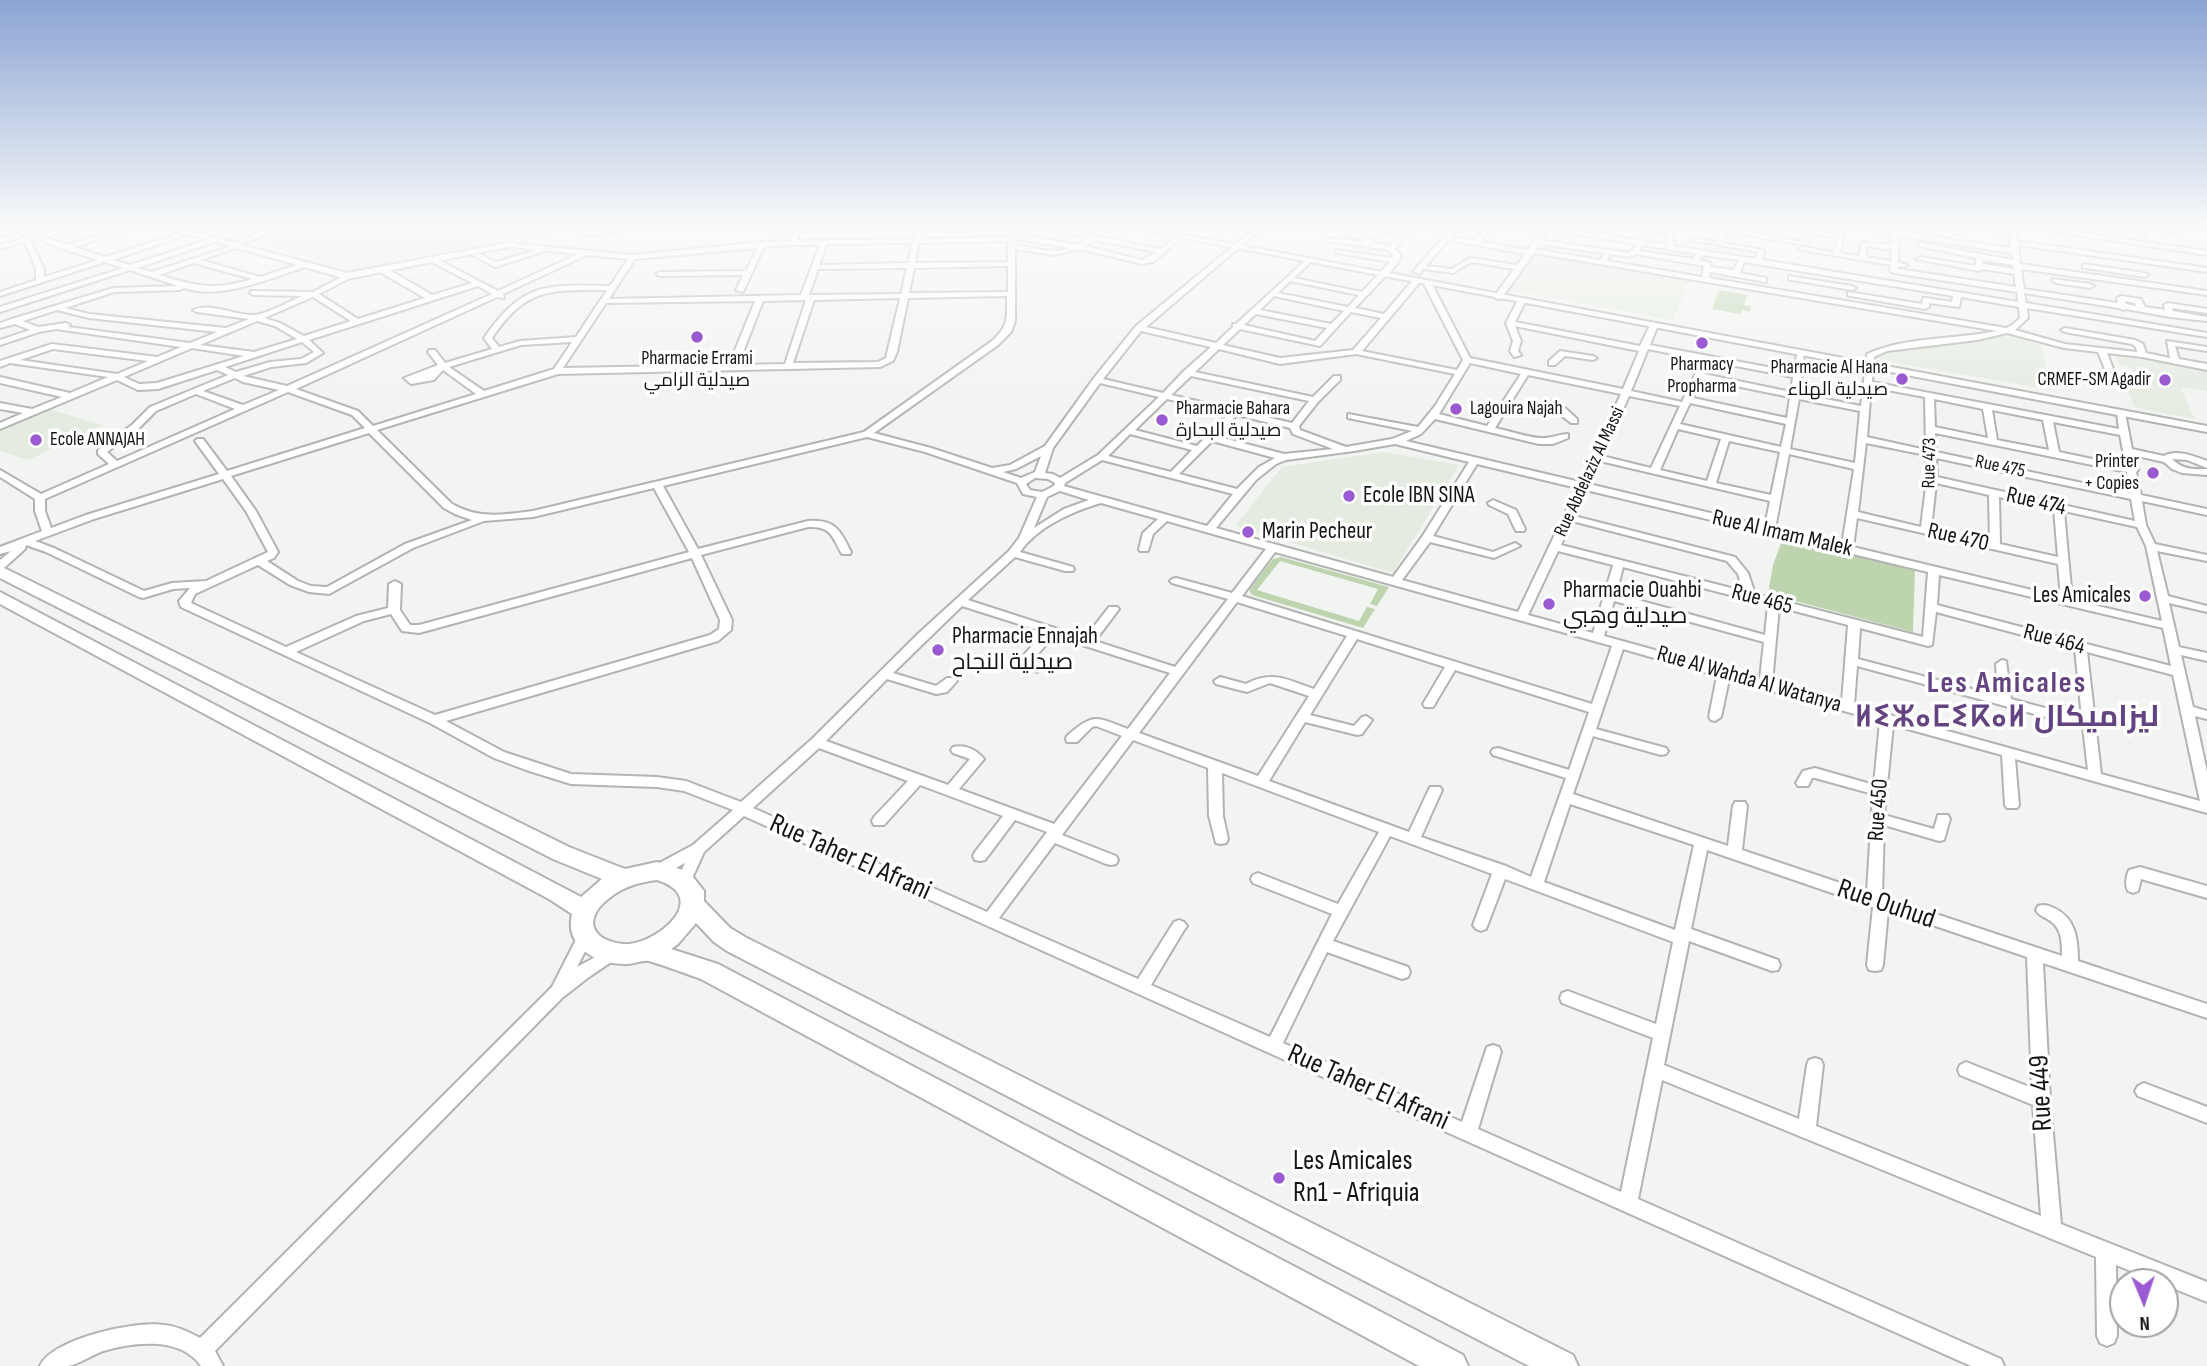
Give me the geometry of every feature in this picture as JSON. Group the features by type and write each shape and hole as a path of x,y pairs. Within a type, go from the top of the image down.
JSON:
{"highway":[{"path":"0,568 561,853 622,878"},
{"path":"0,597 557,893 585,911"},
{"path":"657,871 676,876 690,888 693,905 690,916 678,931 647,951 612,954 595,948 585,936 583,920 585,911 600,892 622,878 657,871"},
{"path":"693,905 722,935 736,944 1562,1366"},
{"path":"647,951 709,971 1451,1366"}],"street":[{"path":"0,311 58,292"},
{"path":"0,326 108,292"},
{"path":"0,426 318,292"},
{"path":"420,292 431,298"},
{"path":"10,361 116,376 138,387 152,387 452,292"},
{"path":"491,292 513,299 537,292"},
{"path":"40,498 504,292"},
{"path":"557,371 610,292"},
{"path":"788,367 810,292"},
{"path":"0,551 225,475 557,371 869,365 887,361 893,352 906,292"},
{"path":"867,434 1023,482 1039,475 1048,448 1097,380 1139,328 1182,292"},
{"path":"657,871 698,849 817,742 1013,553 1024,538 1043,495 1101,457 1236,326 1275,292"},
{"path":"1354,292 1363,294"},
{"path":"1317,344 1365,292"},
{"path":"1356,352 1405,292"},
{"path":"1432,292 1467,360"},
{"path":"1469,292 2207,429"},
{"path":"1497,297 1501,292"},
{"path":"1771,292 2011,331 2057,345 2142,355 2207,367"},
{"path":"1850,305 1852,292"},
{"path":"1864,292 1878,299 1956,305"},
{"path":"1904,292 1905,300"},
{"path":"1947,292 2207,335"},
{"path":"1974,297 1975,292"},
{"path":"1847,550 1866,410 1870,356 1880,351 2011,331 2023,322 2020,292"},
{"path":"2082,292 2093,295"},
{"path":"2082,292 2123,308 2207,319"},
{"path":"2126,292 2129,299"},
{"path":"254,293 314,294 358,321"},
{"path":"259,561 294,583 309,589 329,591 410,546 480,520 533,514 867,434 1003,335 1010,326 1012,294 604,301"},
{"path":"1273,294 1386,317"},
{"path":"1955,322 1957,294"},
{"path":"732,368 760,298"},
{"path":"2123,308 2121,298 2139,301 2142,310"},
{"path":"496,349 488,338 513,299"},
{"path":"1517,355 1514,351 1517,341 1510,323 1521,302"},
{"path":"1924,317 1925,303"},
{"path":"2170,315 2168,305 2207,311"},
{"path":"57,308 89,316 226,330"},
{"path":"114,463 101,454 103,450 136,426 153,409 233,376 270,365 303,361 319,353 302,340 259,316 197,310"},
{"path":"0,311 19,320 52,346"},
{"path":"1254,311 1333,327"},
{"path":"2062,312 2069,343"},
{"path":"0,343 33,332 59,328 89,316"},
{"path":"2121,321 2126,341"},
{"path":"1510,323 1797,375"},
{"name":"Rue Abdelaziz Al Massi","path":"1522,616 1597,458 1654,325"},
{"path":"1236,326 1317,344 1339,354"},
{"path":"59,328 255,355"},
{"path":"1139,328 1280,362 1356,352 1460,373"},
{"path":"2064,330 2139,345 2142,355"},
{"path":"2178,331 2185,346"},
{"path":"1261,340 1269,334"},
{"path":"1570,354 1580,336"},
{"path":"443,366 496,349 540,340 578,339"},
{"path":"1280,362 1303,341"},
{"path":"2175,361 2169,344 2207,349"},
{"path":"0,364 52,346 156,359"},
{"path":"1246,354 1254,347"},
{"path":"2102,351 2109,369"},
{"path":"432,352 443,366 482,394"},
{"path":"1552,363 1561,354 1593,358"},
{"path":"1769,531 1791,422 1801,354"},
{"path":"1654,471 1707,358"},
{"path":"1467,360 1626,393 1791,422"},
{"path":"1210,529 1265,466 1287,457 1395,441 1420,430 1467,360"},
{"path":"218,367 233,376 288,388 350,410 448,506 480,520"},
{"path":"1490,429 1525,372"},
{"path":"1187,373 1315,400"},
{"path":"1699,376 1866,410"},
{"path":"1287,457 1297,430 1315,400 1337,378"},
{"path":"1097,380 1235,412 1297,430 1343,449"},
{"path":"0,387 5,381 70,396"},
{"path":"1868,384 2126,433"},
{"path":"195,391 242,408"},
{"name":"Rue 473","path":"1926,531 1932,479 1929,395"},
{"path":"1550,405 1562,410 1574,421"},
{"path":"0,406 34,412"},
{"path":"1987,406 1993,442"},
{"path":"1173,475 1235,412"},
{"path":"2121,413 2130,451 2141,525 2151,546 2207,802"},
{"path":"1432,415 1547,441 1565,436"},
{"path":"1351,416 1420,430"},
{"path":"2047,418 2054,454"},
{"path":"1676,426 1859,467"},
{"path":"1930,429 2133,470"},
{"path":"1129,431 1199,449"},
{"path":"1711,484 1726,436"},
{"path":"1209,437 1287,457"},
{"name":"Rue 475","path":"1862,439 2207,512"},
{"path":"27,542 50,550 143,594 181,585 205,584 273,554 272,547 251,511 200,441"},
{"name":"Rue Al Imam Malek","path":"1395,441 2168,626"},
{"path":"993,471 1013,467 1048,448"},
{"path":"2130,451 2167,460 2181,469 2207,472"},
{"path":"2167,460 2169,456 2183,456 2207,466"},
{"path":"1101,457 1241,494"},
{"path":"1597,458 1774,499"},
{"path":"1396,581 1427,538 1474,461"},
{"path":"0,473 40,498"},
{"name":"Rue Al Wahda Al Watanya","path":"1039,475 1054,477 1060,485 1103,500 2207,808"},
{"name":"Rue 474","path":"1932,479 2141,525"},
{"path":"1023,482 1022,487 1027,492 1043,495"},
{"path":"434,720 678,650 721,634 727,625 726,620 695,553 657,484"},
{"path":"1994,493 1995,547"},
{"path":"40,498 40,511 48,533"},
{"path":"1024,538 1078,503 1103,500"},
{"path":"1493,503 1512,512 1520,529"},
{"path":"2059,508 2067,602"},
{"name":"Rue 470","path":"1852,514 2064,562"},
{"path":"1144,549 1148,533 1166,517"},
{"path":"1569,517 1731,559 1743,573 1750,596"},
{"path":"395,584 394,610 406,629 419,629 695,553 817,523 831,526 846,552"},
{"path":"50,550 59,529"},
{"path":"1427,538 1494,555 1515,546"},
{"path":"0,568 27,542"},
{"path":"2151,546 2207,558"},
{"name":"Rue 465","path":"1556,547 1928,642 1930,607"},
{"path":"990,919 1273,548"},
{"path":"1013,553 1069,569"},
{"path":"1598,637 1619,563"},
{"path":"1930,607 1934,570"},
{"path":"1176,582 1237,598 1596,710"},
{"name":"Rue Taher El Afrani","path":"205,584 191,592 185,605 434,720 499,755 563,778 679,785 742,808 759,818 1994,1366"},
{"path":"1610,596 1770,639"},
{"path":"2162,598 2207,609"},
{"path":"962,602 1179,672"},
{"path":"1766,685 1774,603"},
{"name":"Rue 464","path":"1930,607 2178,672"},
{"path":"285,652 360,618 394,610"},
{"path":"1087,643 1113,610"},
{"path":"1848,708 1854,624"},
{"path":"1038,668 1030,660 1030,655 1051,632"},
{"path":"1260,784 1353,636"},
{"path":"1536,883 1619,643"},
{"path":"2081,647 2095,777"},
{"path":"2174,650 2207,657"},
{"path":"1852,661 2088,724"},
{"path":"2002,664 2005,701"},
{"path":"1429,704 1451,666"},
{"path":"1715,717 1724,673"},
{"path":"887,675 936,690 943,689 951,681"},
{"path":"1220,681 1247,688 1271,679 1316,694"},
{"path":"2186,710 2207,715"},
{"path":"1303,717 1357,731 1366,720"},
{"name":"Rue 450","path":"1875,965 1878,902 1877,818 1887,719"},
{"path":"1072,739 1083,727 1093,722 1386,831 1772,965"},
{"path":"1589,731 1661,751"},
{"path":"817,742 1012,814 1111,860"},
{"path":"950,791 976,759 973,754 958,750"},
{"path":"1498,752 1574,776"},
{"path":"2008,752 2012,805"},
{"path":"1215,766 1216,816 1222,839"},
{"path":"1803,783 1808,774 1815,773 1879,791"},
{"path":"879,821 918,779"},
{"path":"1413,839 1435,790"},
{"name":"Rue Ouhud","path":"1566,797 2035,956 2207,1011"},
{"path":"1734,854 1740,806"},
{"path":"980,856 1012,814"},
{"path":"1877,818 1939,836 1943,819"},
{"path":"1273,1047 1323,944 1386,831"},
{"path":"1628,1203 1701,844"},
{"path":"684,881 698,849"},
{"path":"1481,925 1502,870"},
{"path":"2133,887 2134,874 2140,873 2207,892"},
{"path":"1258,879 1341,911"},
{"path":"2043,910 2057,915 2064,922 2070,947 2070,966"},
{"path":"1141,987 1179,926"},
{"path":"556,993 585,936"},
{"path":"1323,944 1402,972"},
{"path":"50,1366 91,1346 124,1336 155,1334 181,1338 207,1358 556,993 612,954"},
{"name":"Rue 449","path":"2035,956 2041,1100 2052,1230"},
{"path":"1567,998 1663,1034"},
{"path":"1468,1132 1493,1052"},
{"path":"1806,1131 1815,1065"},
{"path":"1657,1070 2207,1292"},
{"path":"1966,1070 2041,1100"},
{"path":"2144,1091 2207,1115"},
{"path":"2106,1252 2107,1336"}],"shaded area":[{"path":"1519,292 1685,292 1673,320"},
{"path":"2003,335 2035,343 2042,348 2050,390 1880,360 1877,356 1894,350"},
{"name":"CRMEF-SM Agadir","path":"2116,354 2207,369 2207,391 2180,387 2195,419 2134,407 2121,373 2132,373 2132,368 2118,364"},
{"name":"Ecole ANNAJAH","path":"48,409 103,425 28,460 0,451 0,429"},
{"name":"Ecole IBN SINA","path":"1384,452 1459,465 1393,573 1235,526 1282,467"}],"green space":[{"path":"1718,292 1747,295 1744,305 1751,306 1750,312 1742,310 1741,314 1712,309"},
{"path":"1783,538 1915,569 1913,632 1768,594 1773,565"},
{"path":"1281,557 1389,587 1377,606 1370,604 1378,589 1280,561 1257,590 1359,621 1367,607 1375,609 1363,628 1252,595 1249,590 1273,559"}],"place":[{"name":"Pharmacie Errami صيدلية الرامي","path":"697,337"},
{"name":"Pharmacy Propharma","path":"1702,343"},
{"name":"Pharmacie Al Hana صيدلية الهناء","path":"1902,379"},
{"name":"CRMEF-SM Agadir","path":"2165,380"},
{"name":"Lagouira Najah","path":"1456,409"},
{"name":"Pharmacie Bahara صيدلية البحارة","path":"1162,420"},
{"name":"Ecole ANNAJAH","path":"36,440"},
{"name":"Printer + Copies","path":"2153,473"},
{"name":"Ecole IBN SINA","path":"1349,496"},
{"name":"Marin Pecheur","path":"1248,532"},
{"name":"Les Amicales","path":"2145,596"},
{"name":"Pharmacie Ouahbi صيدلية وهبي","path":"1549,604"},
{"name":"Pharmacie Ennajah صيدلية النجاح","path":"938,650"},
{"name":"Les Amicales Rn1 - Afriquia","path":"1279,1178"}],"district":[{"name":"Les Amicales ⵍⵉⵣⴰⵎⵉⴽⴰⵍ ليزاميكال","path":"2007,701"}]}
